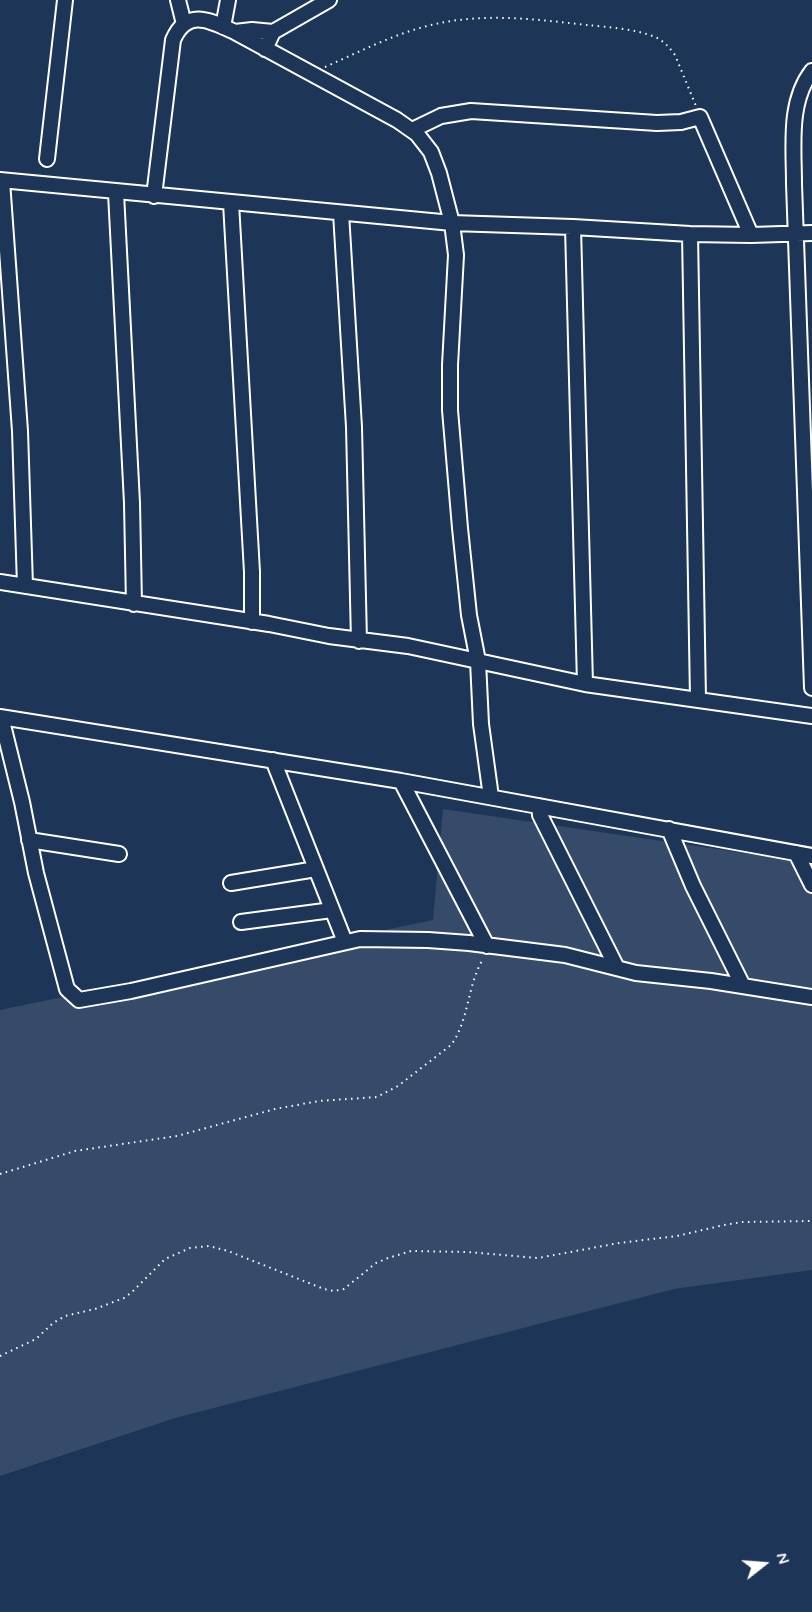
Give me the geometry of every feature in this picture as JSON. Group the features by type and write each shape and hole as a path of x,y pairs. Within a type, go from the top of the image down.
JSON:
{"street":[{"path":"47,159 65,0"},
{"path":"178,0 184,24"},
{"path":"228,0 229,29"},
{"path":"265,49 273,32 329,0"},
{"path":"154,196 173,40 184,24 195,19 207,20 229,29 312,73 412,130 425,142 436,163 452,223 456,255 450,410 470,615 478,661 481,724 490,796"},
{"path":"229,29 273,32"},
{"path":"812,71 802,86 795,109 794,184 812,688"},
{"path":"412,130 441,116 471,111 657,123 681,122 700,117 751,235"},
{"path":"25,586 20,431 1,181 452,223 690,234 812,233"},
{"path":"116,193 131,469 134,604"},
{"path":"231,203 252,572 252,622"},
{"path":"341,213 354,428 359,641"},
{"path":"573,227 585,684"},
{"path":"690,234 699,699"},
{"path":"0,582 359,641 408,646 585,684 812,716"},
{"path":"812,856 490,796 0,717 36,873 67,989 79,1000 131,991 360,939 428,940 565,956 636,973 812,997"},
{"path":"273,760 345,942"},
{"path":"401,781 487,946"},
{"path":"539,806 540,815 617,968"},
{"path":"669,829 693,886 743,986"},
{"path":"29,840 120,854"},
{"path":"796,853 812,885"},
{"path":"231,883 316,869"},
{"path":"241,922 332,909"}],"path":[{"path":"312,73 406,32 448,21 481,17 513,17 606,27 649,34 670,47 687,81 700,117"},
{"path":"0,1174 75,1151 177,1136 275,1109 327,1100 368,1098 386,1094 451,1045 461,1028 476,970 486,954 487,946"},
{"path":"0,1356 36,1339 64,1316 95,1310 124,1298 165,1259 190,1248 219,1248 334,1291 348,1286 376,1263 411,1251 467,1252 538,1258 619,1243 677,1236 742,1222 812,1221"}],"shaded area":[{"path":"443,809 812,863 812,1270 674,1289 175,1418 0,1476 0,1010 433,920"}]}
